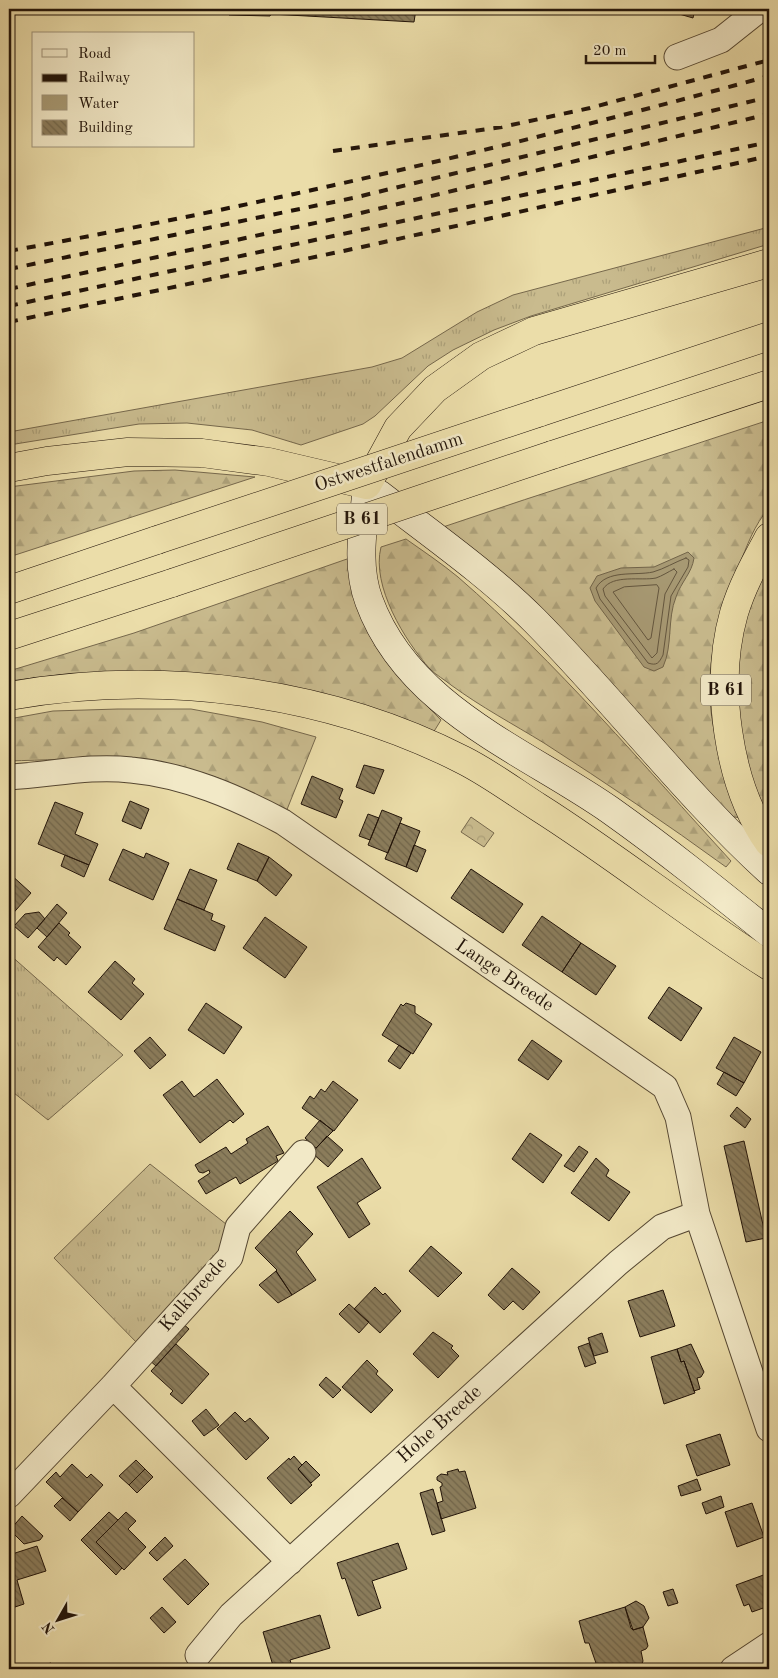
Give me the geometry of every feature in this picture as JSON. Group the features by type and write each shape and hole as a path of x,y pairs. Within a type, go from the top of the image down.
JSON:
{"highway":[{"path":"9,468 47,461 128,452 202,453 269,462 367,485 398,428 435,389 481,356 534,331 769,263"},
{"name":"Ostwestfalendamm","path":"9,590 769,336"},
{"name":"B 61","path":"9,636 769,384"},
{"name":"B 61","path":"769,536 750,573 734,613 726,661 726,715 736,771 758,828 769,843"},
{"path":"9,696 45,690 100,685 166,685 297,702 356,717 463,760 594,843 677,904 769,966"}],"main road":[{"path":"367,485 484,576 534,620 671,770 769,871"},
{"path":"367,485 360,561 368,600 389,643 421,682 445,704 472,723 609,809 769,933"}],"street":[{"path":"677,56 720,40 760,9"},
{"name":"Lange Breede","path":"9,777 79,769 132,770 194,783 238,798 283,822 666,1087 678,1117 697,1214 769,1429"},
{"name":"Kalkbreede","path":"9,1495 113,1386 230,1257 238,1227 303,1153"},
{"name":"Hohe Breede","path":"198,1655 231,1615 618,1262 662,1226 697,1214"},
{"path":"113,1386 290,1562"},
{"path":"732,1669 769,1645"}],"green space":[{"path":"769,227 769,244 531,316 494,330 453,350 428,366 375,416 363,424 301,445 252,430 187,423 139,424 9,445 9,432 372,367 402,358 477,312 513,295"},
{"path":"769,420 769,508 751,536 730,588 717,630 710,673 712,717 716,738 743,818 734,817 699,783 550,616 443,527"},
{"path":"175,470 255,477 9,557 9,487 134,471"},
{"path":"406,539 458,577 495,610 565,679 731,861 726,867 613,788 544,743 474,701 430,669 410,644 392,612 381,579 379,562 381,547"},
{"path":"347,559 359,599 400,678 441,720 433,733 121,673 59,675 9,681 9,671 134,633"},
{"path":"769,562 769,830 749,791 731,690 747,612"},
{"path":"191,709 262,722 316,737 286,812 218,778 193,770 167,765 87,759 9,761 9,719 53,711"},
{"path":"471,817 494,833 484,847 461,832"},
{"path":"9,954 123,1055 48,1120 9,1089"},
{"path":"150,1164 231,1228 224,1252 139,1345 54,1258"}],"water":[{"path":"688,552 694,558 693,563 673,605 666,659 663,667 654,671 644,667 595,601 590,588 597,576 621,568 654,567"}],"building":[{"path":"216,9 416,9 414,22 271,14 270,16 229,15 230,12 215,12"},
{"path":"662,9 695,9 693,18"},
{"path":"364,765 384,770 374,794 356,787"},
{"path":"312,776 343,789 339,799 343,801 336,818 301,804"},
{"path":"130,801 149,809 141,829 122,821"},
{"path":"55,802 83,813 75,834 98,844 89,865 38,844"},
{"path":"382,810 402,818 388,853 368,845"},
{"path":"368,814 379,818 370,840 359,836"},
{"path":"400,823 420,831 406,867 385,859"},
{"path":"238,843 269,857 257,881 227,869"},
{"path":"414,845 426,850 417,872 406,867"},
{"path":"123,849 144,858 146,853 169,863 153,900 109,880"},
{"path":"65,855 89,865 84,877 61,866"},
{"path":"269,857 292,875 276,896 257,881"},
{"path":"190,869 217,880 204,910 177,899"},
{"path":"471,869 523,904 503,933 451,898"},
{"path":"9,873 31,893 9,918"},
{"path":"177,899 213,914 211,920 225,926 215,951 164,929"},
{"path":"57,904 67,913 47,937 37,928"},
{"path":"39,912 45,919 28,938 14,926 25,914"},
{"path":"542,916 581,943 562,972 522,945"},
{"path":"265,917 307,947 285,978 243,948"},
{"path":"59,923 81,947 66,965 57,957 54,961 38,947"},
{"path":"581,943 616,966 596,995 562,972"},
{"path":"115,961 135,979 132,983 144,994 121,1020 88,992"},
{"path":"669,987 702,1008 681,1041 648,1018"},
{"path":"206,1003 242,1027 224,1054 188,1030"},
{"path":"406,1003 415,1006 415,1013 432,1024 413,1054 382,1035 401,1004 403,1006"},
{"path":"150,1037 166,1055 150,1069 134,1051"},
{"path":"734,1037 761,1052 744,1083 716,1068"},
{"path":"532,1040 562,1061 548,1080 518,1060"},
{"path":"399,1045 411,1053 400,1069 388,1061"},
{"path":"724,1072 744,1083 736,1096 717,1084"},
{"path":"217,1079 244,1114 233,1123 230,1120 200,1143 163,1095 182,1081 194,1097"},
{"path":"333,1081 358,1100 334,1131 302,1108 310,1096 314,1099 321,1089 325,1092"},
{"path":"737,1107 751,1119 745,1128 730,1116"},
{"path":"320,1120 333,1131 316,1148 305,1138"},
{"path":"268,1126 284,1153 276,1156 278,1161 240,1184 236,1177 206,1194 198,1181 210,1173 209,1170 203,1173 199,1172 195,1165 226,1147 231,1154 248,1143 246,1139"},
{"path":"530,1133 562,1155 543,1183 512,1159"},
{"path":"327,1136 343,1150 328,1167 312,1153"},
{"path":"744,1141 766,1238 746,1242 724,1146"},
{"path":"579,1146 588,1152 574,1172 564,1166"},
{"path":"362,1158 381,1188 357,1203 370,1224 349,1238 317,1187"},
{"path":"596,1158 609,1170 606,1176 630,1192 609,1221 571,1193"},
{"path":"290,1211 313,1234 296,1252 316,1280 292,1295 277,1270 255,1248"},
{"path":"431,1246 462,1273 438,1297 409,1271"},
{"path":"512,1268 540,1292 523,1310 513,1301 504,1310 488,1295"},
{"path":"276,1271 292,1295 278,1303 259,1285"},
{"path":"375,1287 383,1295 385,1293 401,1311 380,1333 354,1309"},
{"path":"663,1290 675,1326 640,1337 628,1301"},
{"path":"349,1304 369,1322 359,1333 339,1314"},
{"path":"181,1322 189,1329 156,1366 148,1359"},
{"path":"433,1332 453,1346 451,1348 459,1356 438,1378 413,1354"},
{"path":"602,1333 608,1352 594,1356 588,1338"},
{"path":"589,1343 596,1363 585,1367 578,1347"},
{"path":"176,1344 209,1374 182,1404 170,1394 173,1391 151,1371"},
{"path":"691,1344 704,1372 701,1377 697,1378 700,1389 694,1391 684,1361 681,1362 677,1349"},
{"path":"677,1349 681,1362 684,1361 695,1393 664,1404 651,1357"},
{"path":"367,1360 378,1371 376,1374 393,1390 371,1413 342,1387"},
{"path":"326,1377 341,1390 333,1398 319,1385"},
{"path":"206,1409 219,1425 204,1436 192,1421"},
{"path":"235,1412 245,1422 250,1418 269,1438 246,1460 217,1429"},
{"path":"720,1434 730,1465 697,1476 686,1445"},
{"path":"294,1456 302,1465 298,1469 312,1485 291,1504 267,1478 289,1458 290,1460"},
{"path":"136,1460 145,1469 129,1485 119,1476"},
{"path":"306,1461 320,1475 311,1483 298,1469"},
{"path":"72,1464 87,1478 91,1474 103,1485 78,1512 46,1482 56,1472 60,1477"},
{"path":"145,1469 153,1477 137,1493 129,1485"},
{"path":"458,1469 459,1472 465,1471 476,1508 441,1519 437,1503 443,1501 440,1487 442,1483 437,1480 437,1477 441,1474 448,1475 447,1472"},
{"path":"697,1479 701,1490 681,1496 678,1486"},
{"path":"433,1489 445,1531 432,1535 420,1493"},
{"path":"721,1496 724,1507 706,1514 702,1503"},
{"path":"62,1498 78,1512 70,1521 54,1506"},
{"path":"752,1503 764,1537 737,1547 725,1512"},
{"path":"109,1512 118,1520 96,1542 122,1568 116,1575 81,1540"},
{"path":"126,1512 136,1521 128,1529 146,1547 124,1570 96,1542"},
{"path":"22,1516 43,1536 40,1540 24,1544 10,1530"},
{"path":"165,1537 173,1546 157,1561 149,1553"},
{"path":"398,1543 407,1569 372,1581 381,1608 358,1616 345,1578 342,1579 337,1563"},
{"path":"37,1546 46,1571 17,1580 24,1604 9,1609 9,1555"},
{"path":"185,1559 209,1584 188,1605 163,1579"},
{"path":"769,1573 769,1606 752,1612 749,1604 744,1606 736,1585"},
{"path":"673,1589 678,1603 668,1606 663,1592"},
{"path":"636,1601 644,1606 649,1618 643,1627 633,1630 625,1607"},
{"path":"162,1607 176,1622 164,1633 150,1618"},
{"path":"625,1607 631,1628 633,1630 643,1627 648,1646 641,1651 643,1661 640,1669 598,1669 589,1643 585,1643 579,1621"},
{"path":"320,1615 330,1648 290,1660 293,1669 274,1669 263,1632"},
{"path":"51,1663 53,1669 28,1669"}],"railway":[{"path":"333,151 502,127 590,108 769,60"},
{"path":"9,251 296,194 486,150 769,76"},
{"path":"9,269 353,198 769,97"},
{"path":"9,289 357,214 769,114"},
{"path":"9,306 769,142"},
{"path":"9,322 362,247 769,156"}]}
